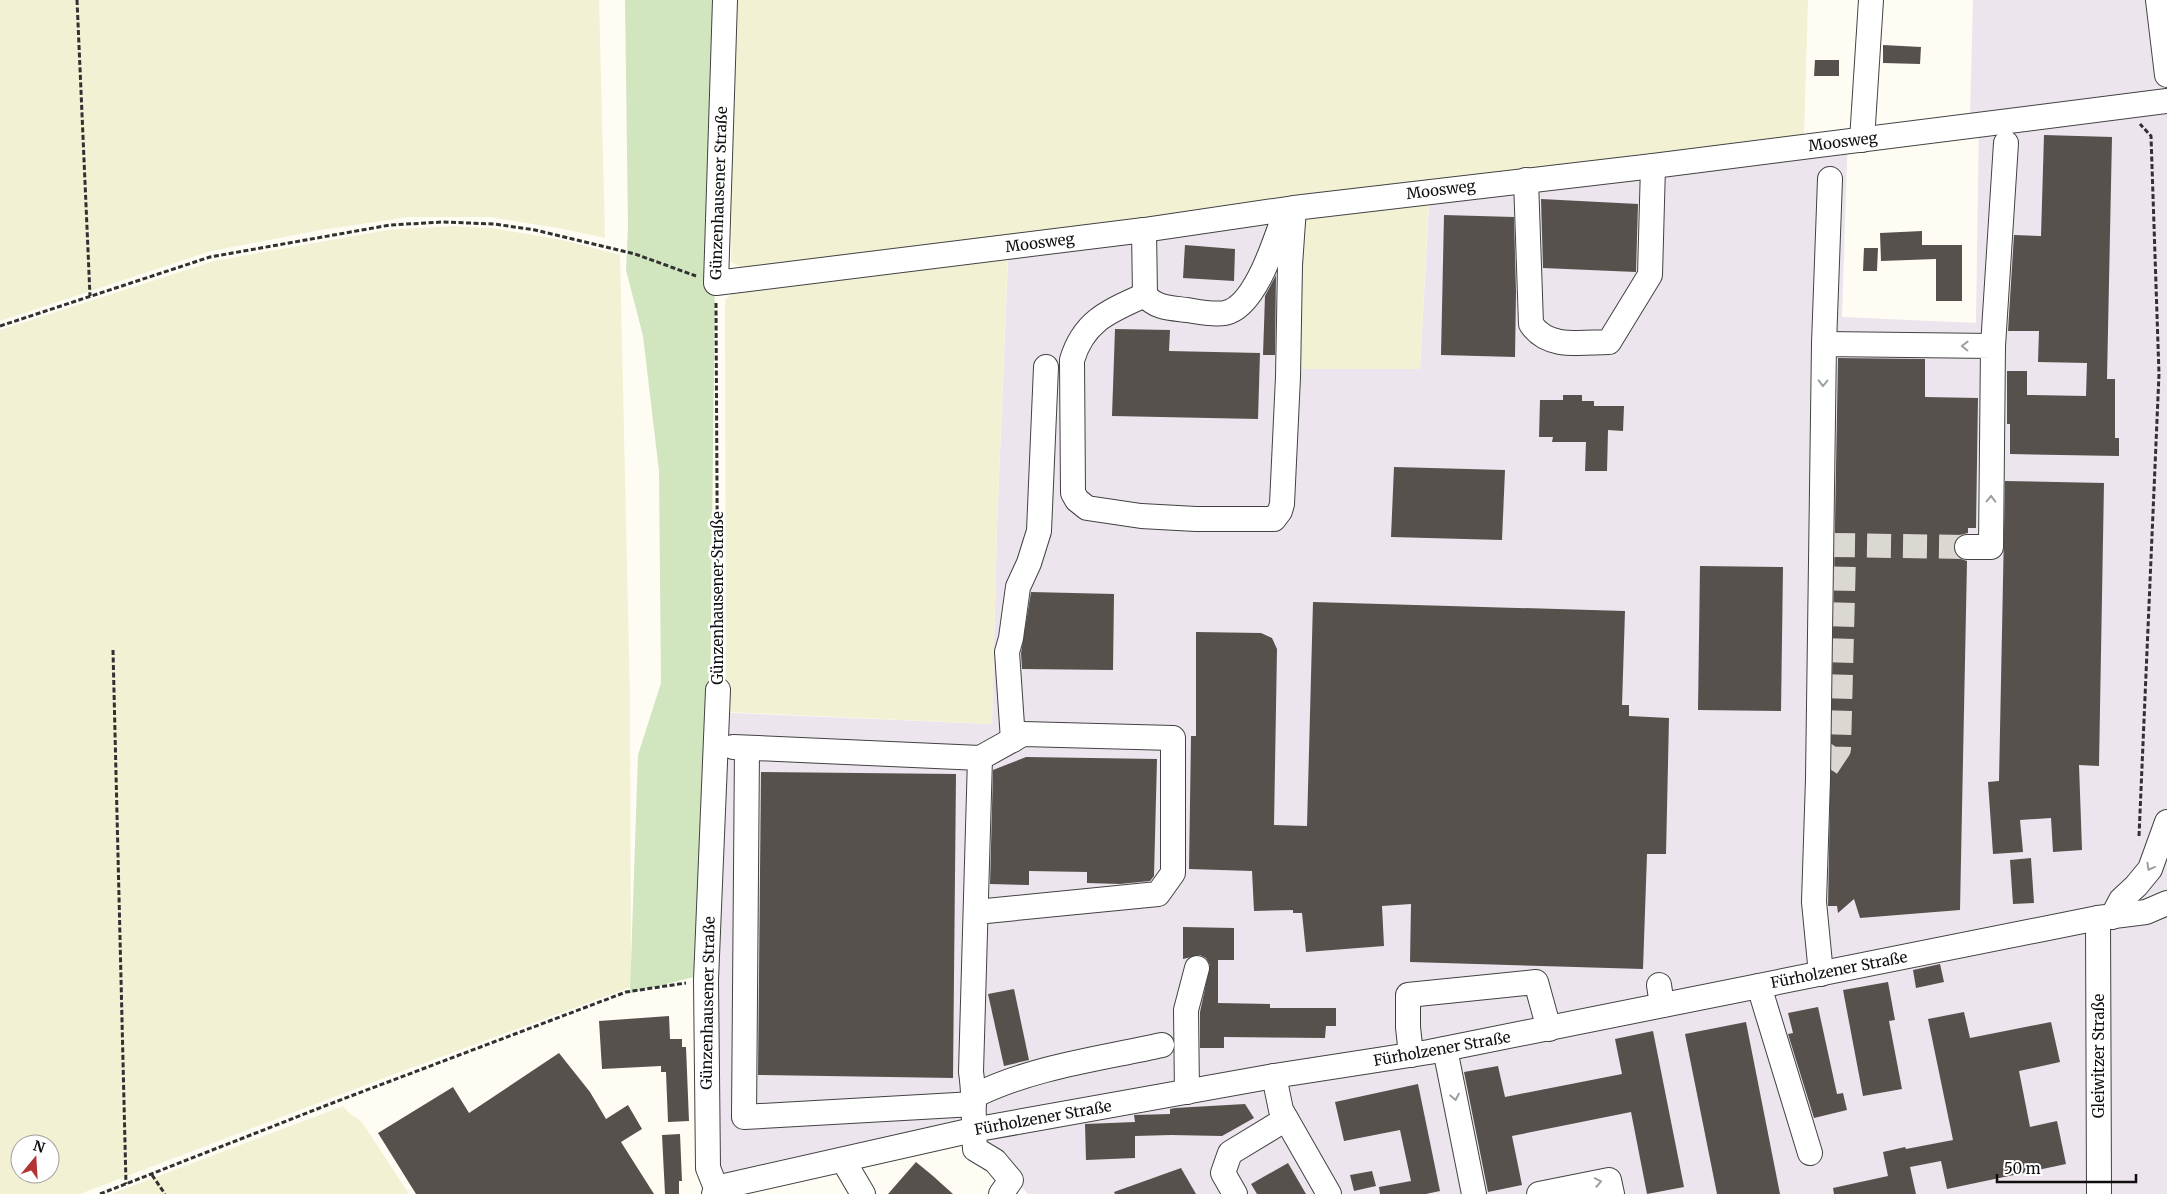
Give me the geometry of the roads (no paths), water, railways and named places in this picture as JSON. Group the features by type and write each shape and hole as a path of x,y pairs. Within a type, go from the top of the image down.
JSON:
{"street":[{"name":"Günzenhausener Straße","path":"716,283 724,0"},
{"path":"1862,140 1871,0"},
{"path":"2158,0 2167,75"},
{"name":"Moosweg","path":"716,283 1144,230 1290,208 1653,166 2167,100"},
{"path":"1968,547 1991,547 1993,346 2006,143"},
{"path":"1526,180 1532,324 1537,333 1547,339 1560,342 1609,342 1650,275 1653,166"},
{"path":"1821,974 1814,902 1823,773 1826,545 1824,344 1830,179"},
{"path":"1144,230 1145,295 1150,302 1167,308 1215,314 1228,313 1242,301 1255,283 1270,257 1290,208"},
{"path":"1145,295 1104,314 1077,343 1072,360 1073,493 1077,500 1087,508 1141,516 1196,519 1274,519 1280,511 1282,504 1288,377 1290,208"},
{"path":"1824,344 1993,346"},
{"path":"1013,740 1007,652 1011,638 1018,587 1029,563 1039,531 1046,367"},
{"name":"Günzenhausener Straße","path":"715,1191 708,1168 706,980 718,690"},
{"path":"716,746 975,758 1023,734 1173,738 1173,873 1158,894 976,912"},
{"path":"747,748 744,1117 969,1102 988,1089 1034,1074 1162,1045"},
{"path":"969,1102 976,912 975,758"},
{"path":"975,758 969,1102 976,1149 995,1161 1011,1180 1001,1194"},
{"path":"2105,918 2150,870 2167,822"},
{"name":"Fürholzener Straße","path":"715,1191 974,1130 1274,1076 1445,1049 1549,1029 1661,995 1759,986 2105,918 2146,912 2167,903"},
{"name":"Gleiwitzer Straße","path":"2100,1194 2105,918"},
{"path":"1187,1092 1186,1010 1197,968"},
{"path":"1411,1055 1408,1027 1408,995 1536,982 1549,1029"},
{"path":"1759,986 1810,1153"},
{"path":"1445,1049 1474,1194"},
{"path":"1274,1076 1281,1110 1329,1194"},
{"path":"1235,1194 1223,1173 1230,1153 1286,1119"},
{"path":"844,1160 863,1194"},
{"path":"1539,1194 1609,1180 1612,1194"}],"tunnel":[{"path":"1831,545 1967,547"},
{"path":"1827,767 1839,749 1844,555"}]}
